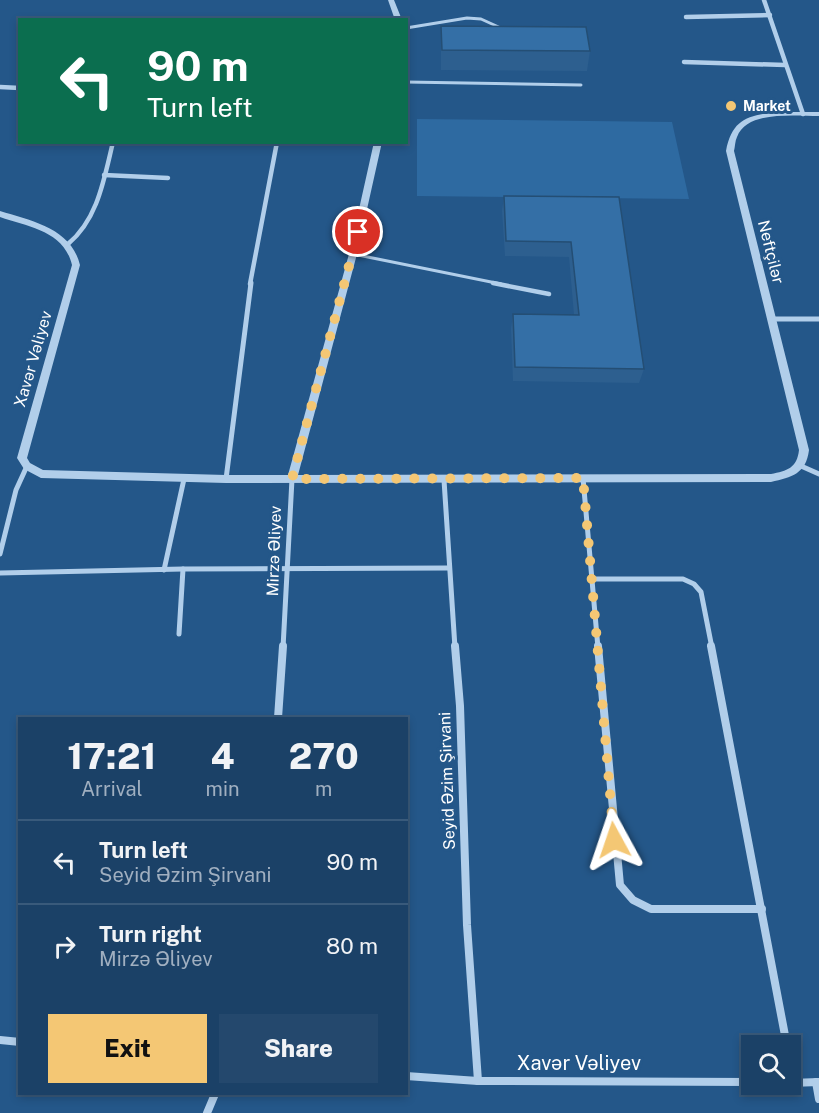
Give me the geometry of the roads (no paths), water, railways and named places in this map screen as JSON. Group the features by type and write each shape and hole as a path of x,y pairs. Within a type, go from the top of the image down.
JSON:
{"street":[{"path":"391,0 398,18"},
{"path":"764,0 803,114"},
{"path":"686,17 770,15"},
{"path":"684,62 785,65"},
{"path":"0,87 18,88"},
{"name":"Neftçilər","path":"801,466 804,450 730,151 730,141 742,125 755,117 768,114 819,114"},
{"path":"0,214 43,230 68,244 79,237 88,225 112,144"},
{"path":"226,479 250,286 277,144"},
{"name":"Mirzə Əliyev","path":"278,717 289,570 292,479 353,254 378,144"},
{"path":"104,175 168,178"},
{"name":"Xavər Vəliyev","path":"0,554 16,490 27,466 22,458 25,443 76,265 75,253 68,244"},
{"path":"772,319 819,319"},
{"path":"27,466 41,474 226,479 771,478 789,474 801,466 819,474"},
{"path":"164,570 184,478"},
{"path":"583,478 590,579 620,885 633,900 651,909 762,909"},
{"name":"Seyid Əzim Şirvani","path":"444,480 448,567 460,706 467,925 478,1081"},
{"path":"0,573 448,567"},
{"path":"179,634 183,569"},
{"path":"590,579 682,579 694,584 701,592 785,1035"},
{"path":"0,1040 18,1042"},
{"name":"Xavər Vəliyev","path":"408,1076 478,1081 741,1082"},
{"path":"801,1083 817,1082 819,1099"},
{"path":"207,1113 215,1095"}],"lane":[{"path":"408,28 467,18 481,19 508,31"},
{"path":"408,82 581,85"},
{"path":"353,254 549,294"}],"place":[{"name":"Market","path":"731,106"}]}
